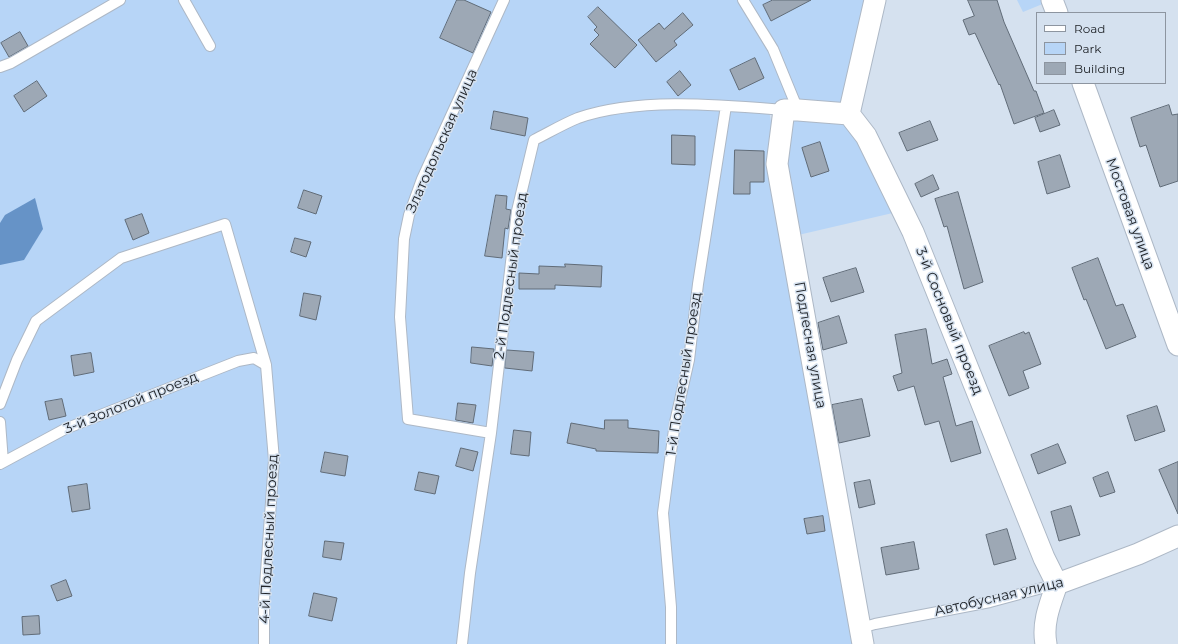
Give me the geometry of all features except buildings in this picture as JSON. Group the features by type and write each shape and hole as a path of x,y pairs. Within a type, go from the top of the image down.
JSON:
{"street":[{"path":"791,110 849,114 875,0"},
{"path":"1052,0 1057,12"},
{"name":"Мостовая улица","path":"1083,84 1178,345"},
{"name":"Подлесная улица","path":"791,110 777,164 862,636"},
{"name":"3-й Сосновый проезд","path":"849,114 866,136 913,232 1044,558 1058,584"},
{"name":"Автобусная улица","path":"1058,584 1138,554 1178,536"},
{"path":"1046,644 1044,631 1049,605 1058,584"}],"lane":[{"path":"0,67 11,63 120,0"},
{"path":"184,0 210,46"},
{"name":"Златодольская улица","path":"491,433 408,419 401,310 404,239 409,215 422,179 504,0"},
{"path":"743,0 773,49 791,110"},
{"name":"2-й Подлесный проезд","path":"462,644 470,573 491,433 517,211 534,140 578,118 629,106 726,106 791,110"},
{"name":"1-й Подлесный проезд","path":"671,644 670,607 663,513 675,422 689,360 698,284 726,106"},
{"name":"4-й Подлесный проезд","path":"0,404 17,360 36,321 121,258 225,224 266,365 274,460 264,600 264,644"},
{"name":"3-й Золотой проезд","path":"2,463 66,429 238,361 254,358 266,365"},
{"path":"0,422 2,463"},
{"name":"Автобусная улица","path":"862,636 875,624 990,602 1058,584"}],"green space":[{"path":"0,0 869,0 843,104 769,110 859,644 0,644"},
{"path":"1017,0 1044,0 1045,3 1023,12"},
{"path":"797,115 851,123 897,212 794,236 783,150 787,128"}],"shaded area":[{"path":"35,198 43,229 24,260 0,265 0,223 5,215"}]}
